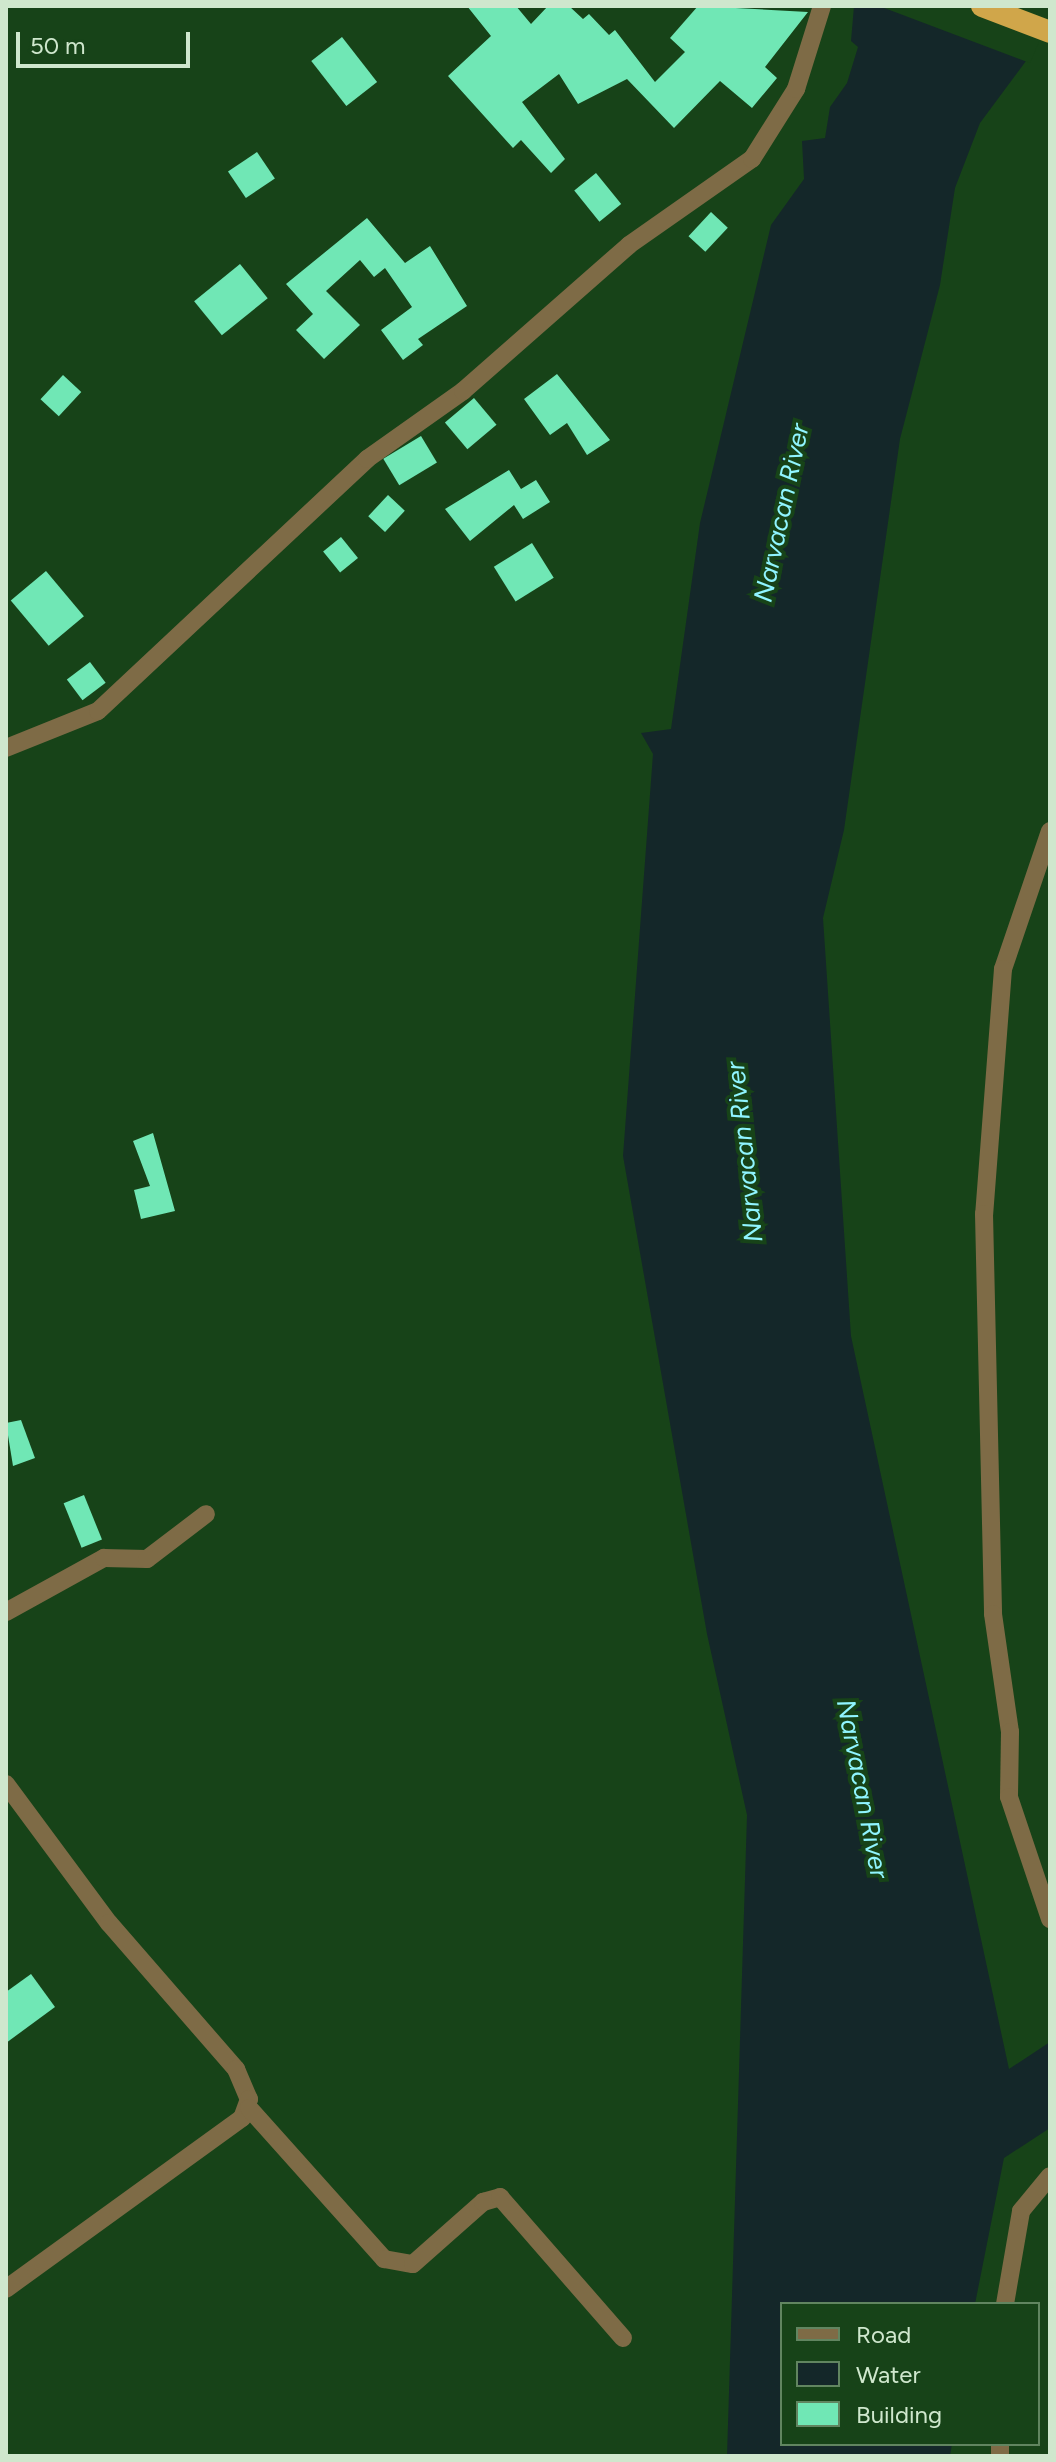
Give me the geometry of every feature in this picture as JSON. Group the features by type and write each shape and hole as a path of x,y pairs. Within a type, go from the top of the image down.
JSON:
{"highway":[{"path":"982,6 1050,32"}],"street":[{"path":"6,748 98,711 367,459 463,391 629,245 752,159 796,89 822,6"},
{"path":"1050,831 1003,969 984,1214 993,1598 1010,1732 1009,1797 1050,1919"},
{"path":"6,1612 104,1558 147,1559 206,1514"},
{"path":"6,1784 109,1923 236,2069 249,2108 384,2259 413,2264 483,2202 500,2197 623,2338"},
{"path":"6,2289 176,2169 249,2108"},
{"path":"1005,2302 1021,2211 1050,2176"}],"water":[{"name":"Narvacan River","path":"854,6 1050,6 1026,61 980,123 955,188 940,285 900,439 844,830 823,918 851,1336 1009,2069 1050,2042 1050,2128 1004,2158 975,2302 780,2302 780,2446 952,2446 950,2456 727,2456 747,1815 707,1634 623,1156 653,754 641,733 671,729 700,523 771,225 804,179 802,141 825,138 830,107 847,83 858,47 851,41"}],"pier":[{"path":"879,6 1050,6 1050,16 1030,63"}],"building":[{"path":"467,6 516,6 531,24 548,6 569,6 583,19 589,14 609,35 615,30 655,82 685,52 670,38 698,6 808,12 765,67 777,78 752,108 720,81 674,128 627,79 578,104 559,74 522,102 565,159 551,173 521,140 513,148 448,76 491,36"},
{"path":"342,37 377,82 346,106 311,61"},
{"path":"257,152 275,179 246,198 228,172"},
{"path":"596,173 621,204 599,222 574,191"},
{"path":"711,212 728,228 705,252 688,236"},
{"path":"367,218 405,263 430,246 467,306 418,339 423,345 403,360 381,330 412,307 385,268 374,277 360,260 326,291 360,325 324,359 296,330 313,314 286,284"},
{"path":"240,264 268,298 222,335 194,301"},
{"path":"557,374 610,440 587,455 567,423 550,435 524,399"},
{"path":"63,375 81,392 59,416 40,399"},
{"path":"474,398 496,425 467,449 445,422"},
{"path":"421,436 437,463 399,485 383,459"},
{"path":"509,470 521,489 536,480 550,502 523,519 514,505 470,541 445,509"},
{"path":"388,495 405,511 385,532 368,516"},
{"path":"341,537 358,558 340,572 323,551"},
{"path":"532,543 554,578 516,602 494,567"},
{"path":"46,571 84,616 49,646 11,601"},
{"path":"90,662 106,683 82,700 67,679"},
{"path":"153,1133 175,1211 141,1219 134,1190 150,1186 133,1141"},
{"path":"21,1420 35,1458 13,1466 6,1423"},
{"path":"84,1495 102,1540 82,1548 64,1503"},
{"path":"31,1974 55,2007 6,2043 6,1992"}]}
